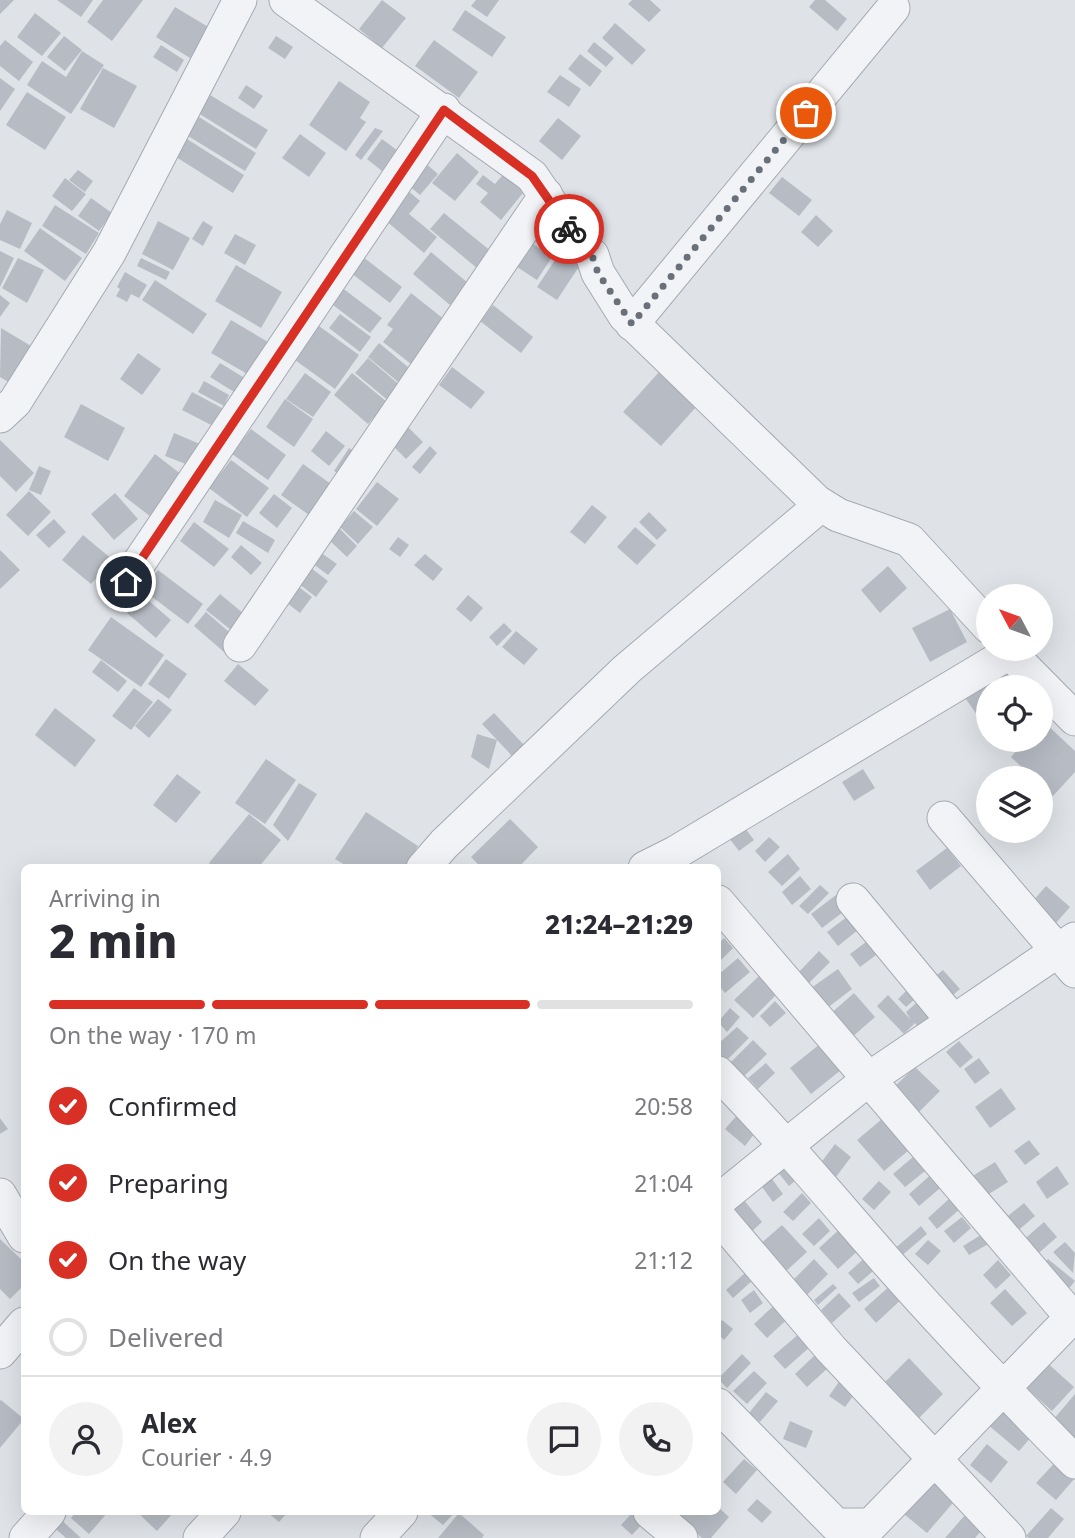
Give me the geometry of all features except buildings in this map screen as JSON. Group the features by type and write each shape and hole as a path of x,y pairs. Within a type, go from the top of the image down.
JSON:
{"street":[{"path":"0,416 15,402 109,253 240,0"},
{"path":"286,0 444,110 532,176 595,264 632,324 821,505 909,540 976,613"},
{"path":"632,324 893,8"},
{"path":"126,582 444,110"},
{"path":"240,645 546,195"},
{"path":"426,864 444,844 627,669 821,505"},
{"path":"681,861 991,662"},
{"path":"1019,662 1075,719"},
{"path":"721,1198 870,1078 953,1021 1069,954 944,818"},
{"path":"853,900 953,1021"},
{"path":"721,905 1074,1317 1002,1387 871,1525 836,1525 721,1408"},
{"path":"721,1076 787,1143 888,1263 1075,1462"},
{"path":"0,1195 21,1231"},
{"path":"721,1220 831,1349 1009,1538"},
{"path":"0,1352 21,1328"},
{"path":"26,1538 46,1515"},
{"path":"200,1538 221,1515"},
{"path":"377,1538 398,1515"},
{"path":"654,1515 681,1538"}],"way so far":[{"path":"569,229 592,255 598,273 632,324 806,113"}],"route":[{"path":"126,582 444,110 532,176 569,229"}]}
